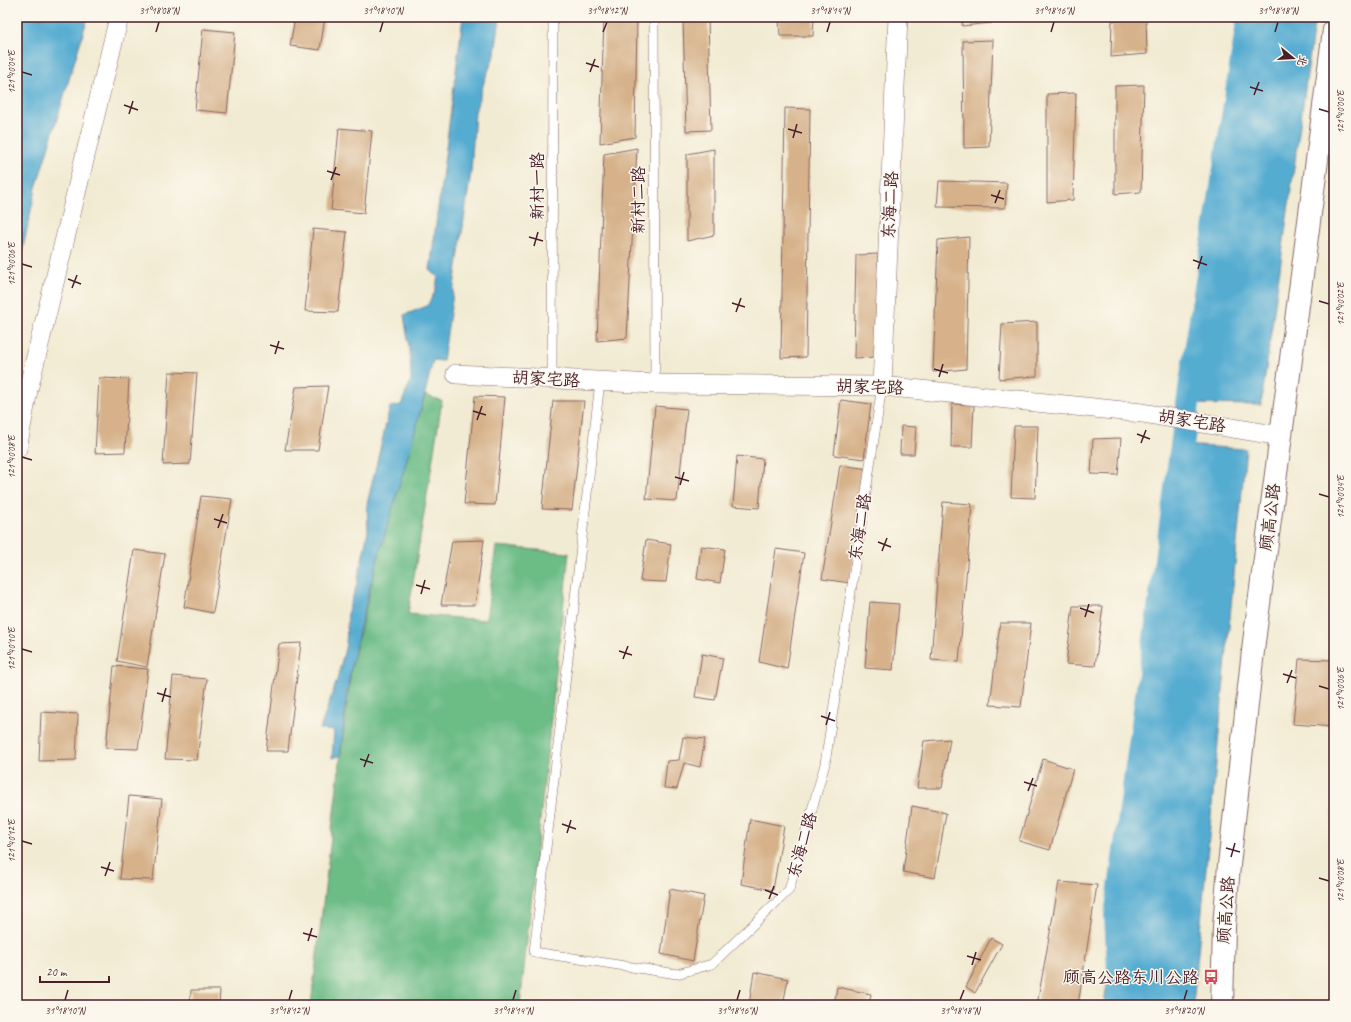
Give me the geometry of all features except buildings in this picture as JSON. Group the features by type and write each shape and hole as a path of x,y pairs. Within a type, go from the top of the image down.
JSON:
{"street":[{"path":"17,449 28,390 119,17"},
{"name":"东海二路","path":"882,386 898,17"},
{"name":"顾高公路","path":"1222,1005 1224,927 1229,865 1254,642 1334,30"},
{"name":"胡家宅路","path":"456,374 655,384 882,386 1142,413 1281,436"}],"lane":[{"name":"新村一路","path":"552,380 553,17"},
{"name":"新村二路","path":"654,17 655,384"},
{"name":"东海二路","path":"600,382 534,952 677,974 712,964 789,890 825,764 882,386"}],"green space":[{"path":"425,395 442,401 408,614 486,620 496,546 569,553 520,1005 311,1005 351,669 377,561"}],"water":[{"path":"17,17 88,17 36,188 17,275"},
{"path":"463,17 500,17 495,54 485,79 475,112 471,172 443,361 433,360 424,399 359,630 347,690 340,756 332,758 334,731 320,729 337,680 346,644 348,611 357,584 368,531 367,504 390,407 401,405 411,380 410,353 404,315 427,306 435,292 438,277 430,270"},
{"path":"1251,17 1315,17 1261,405 1188,404"},
{"path":"1182,445 1246,449 1193,1005 1104,1005"}],"waterway":[{"path":"1121,1005 1116,916 1191,382 1249,17"}],"place":[{"name":"顾高公路东川公路","path":"1211,977"}]}
